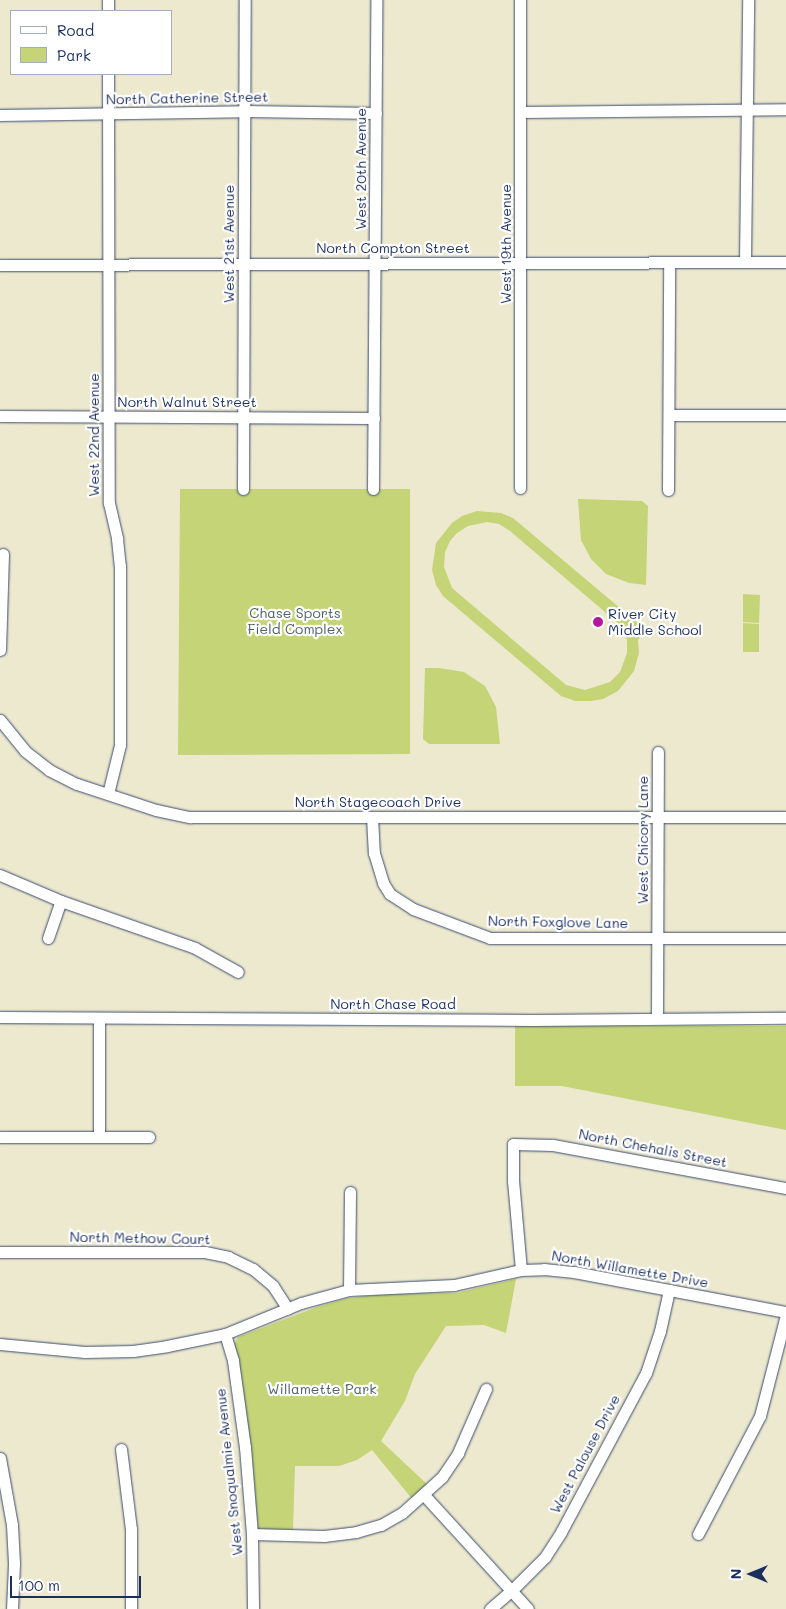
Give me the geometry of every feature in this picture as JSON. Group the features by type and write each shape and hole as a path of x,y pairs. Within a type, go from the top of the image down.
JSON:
{"street":[{"name":"West 21st Avenue","path":"243,489 245,0"},
{"name":"West 20th Avenue","path":"373,489 376,0"},
{"name":"West 19th Avenue","path":"520,0 520,488"},
{"path":"745,262 748,0"},
{"name":"West 22nd Avenue","path":"108,75 110,263 109,503 117,539 120,566 120,745 108,794"},
{"path":"521,112 786,109"},
{"name":"North Catherine Street","path":"0,115 244,112 376,114"},
{"path":"668,490 669,262"},
{"name":"North Compton Street","path":"0,265 110,263 786,262"},
{"path":"669,415 786,415"},
{"name":"North Walnut Street","path":"0,416 374,418"},
{"path":"0,650 3,554"},
{"name":"North Stagecoach Drive","path":"0,720 25,751 48,770 77,784 156,810 190,817 786,817"},
{"name":"West Chicory Lane","path":"657,1018 658,752"},
{"name":"North Foxglove Lane","path":"372,817 374,854 383,883 390,894 413,909 490,938 786,938"},
{"path":"0,875 61,900 195,948 238,972"},
{"path":"48,938 61,900"},
{"name":"North Chase Road","path":"0,1018 786,1018"},
{"path":"99,1018 99,1137"},
{"path":"0,1137 148,1137"},
{"name":"North Chehalis Street","path":"521,1270 513,1181 513,1144 553,1145 786,1188"},
{"path":"349,1290 350,1192"},
{"name":"North Methow Court","path":"0,1252 205,1252 228,1256 253,1269 273,1286 288,1309"},
{"name":"North Willamette Drive","path":"0,1344 85,1352 133,1351 225,1334 288,1309 349,1290 454,1285 521,1270 558,1270 786,1314"},
{"name":"West Palouse Drive","path":"490,1609 545,1557 561,1532 646,1372 660,1331 669,1290"},
{"path":"698,1534 760,1416 786,1314"},
{"name":"West Snoqualmie Avenue","path":"225,1334 233,1361 245,1447 252,1534 253,1609"},
{"path":"252,1534 324,1536 356,1532 381,1525 402,1513 442,1477 458,1452 486,1389"},
{"path":"121,1449 131,1529 131,1609"},
{"path":"0,1458 12,1525 14,1564 12,1609"},
{"path":"424,1495 528,1609"}],"green space":[{"name":"Chase Sports Field Complex","path":"180,489 410,489 410,754 178,755"},
{"path":"578,499 642,501 648,506 646,585 629,583 606,574 591,559 581,540"},
{"path":"477,511 501,513 513,518 646,630 638,640 639,653 634,671 618,691 603,699 591,701 575,701 561,696 443,596 436,585 432,570 436,543 452,523 462,516","holes":["487,522 499,524 510,531 619,624 627,640 627,653 620,672 610,682 585,690 566,685 452,588 444,567 445,552 450,541 457,533 468,526"]},
{"path":"743,594 760,595 759,623 743,622"},
{"path":"743,623 759,624 759,652 743,652"},
{"path":"425,668 464,672 485,686 496,707 500,744 429,744 423,739"},
{"path":"515,1026 786,1026 786,1130 562,1086 515,1086"},
{"name":"Willamette Park","path":"516,1279 506,1333 484,1325 446,1326 415,1374 405,1401 381,1441 428,1485 413,1500 372,1450 357,1460 339,1466 295,1466 293,1530 258,1529 241,1380 234,1344 238,1337 317,1307 348,1298 384,1294 456,1293"}],"place":[{"name":"River City Middle School","path":"598,622"}]}
